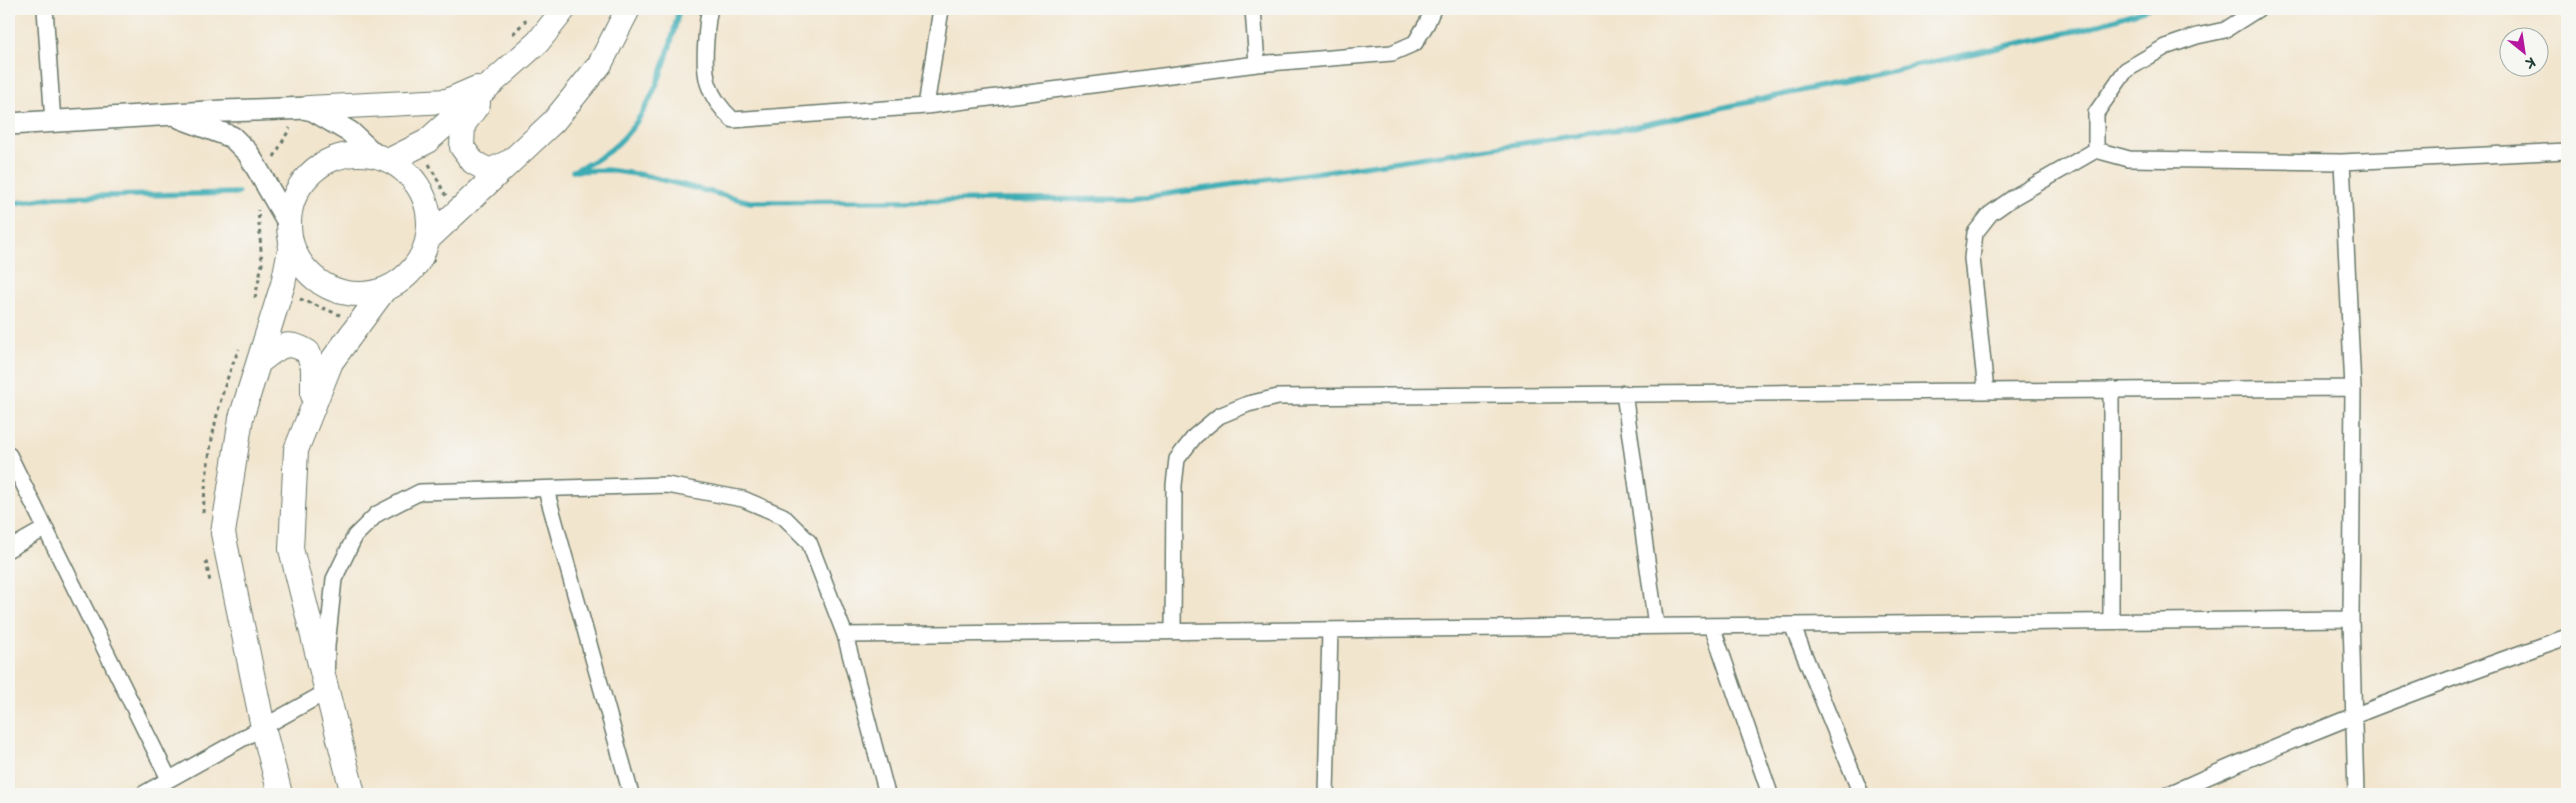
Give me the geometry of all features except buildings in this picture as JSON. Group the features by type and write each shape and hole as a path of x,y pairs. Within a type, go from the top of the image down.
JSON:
{"main road":[{"path":"280,794 263,727 223,533 241,418 280,293 290,233 293,199 304,179 322,164 344,155 368,154 383,159 426,142 538,42 564,9"},
{"path":"353,794 291,549 296,450 313,402 331,362 357,324 392,292 511,161 554,121 600,64 628,9"},
{"path":"9,124 447,102 497,79"},
{"path":"497,79 463,125 462,147 473,162 488,171 511,161"},
{"path":"302,109 350,132 383,159 409,174 422,193 429,216 434,247"},
{"path":"171,115 209,127 232,137 248,153 260,172 290,233 301,265 318,282 346,293 392,292"},
{"path":"259,362 282,345 296,344 308,352 313,367 313,402"}],"street":[{"path":"44,9 53,122"},
{"path":"710,9 704,68 710,91 718,105 733,120 926,106 1257,64 1392,53 1414,42 1427,24 1433,9"},
{"path":"926,106 941,9"},
{"path":"1253,9 1257,64"},
{"path":"2096,150 2096,113 2126,70 2165,47 2197,36 2225,30 2258,9"},
{"path":"1986,391 1972,258 1975,233 1990,214 2014,197 2096,150 2128,159 2342,162 2567,151"},
{"path":"2342,162 2353,388 2351,619 2356,794"},
{"path":"1173,632 1174,485 1177,459 1195,436 1219,416 1248,404 1278,397 2353,388"},
{"path":"2111,389 2111,621"},
{"path":"1624,393 1656,626"},
{"path":"9,455 44,529 170,779"},
{"path":"143,794 326,692 327,646 334,579 355,536 377,514 420,492 546,490 667,485 743,499 783,516 809,542 845,635 887,794"},
{"path":"546,490 631,794"},
{"path":"9,549 44,529"},
{"path":"845,635 2351,619"},
{"path":"1792,625 1861,794"},
{"path":"1712,626 1770,794"},
{"path":"1326,794 1330,630"},
{"path":"2169,794 2271,748 2354,717 2424,687 2567,637"}],"path":[{"path":"260,172 269,165 302,109"},
{"path":"392,292 434,247"},
{"path":"257,286 298,298 357,324"}],"waterway":[{"path":"575,170 599,158 618,143 632,128 644,110 662,70 679,9"},
{"path":"573,171 607,170 643,175 750,202 1131,199 1629,128 2084,29 2147,9"},
{"path":"9,204 56,197 238,193"}]}
